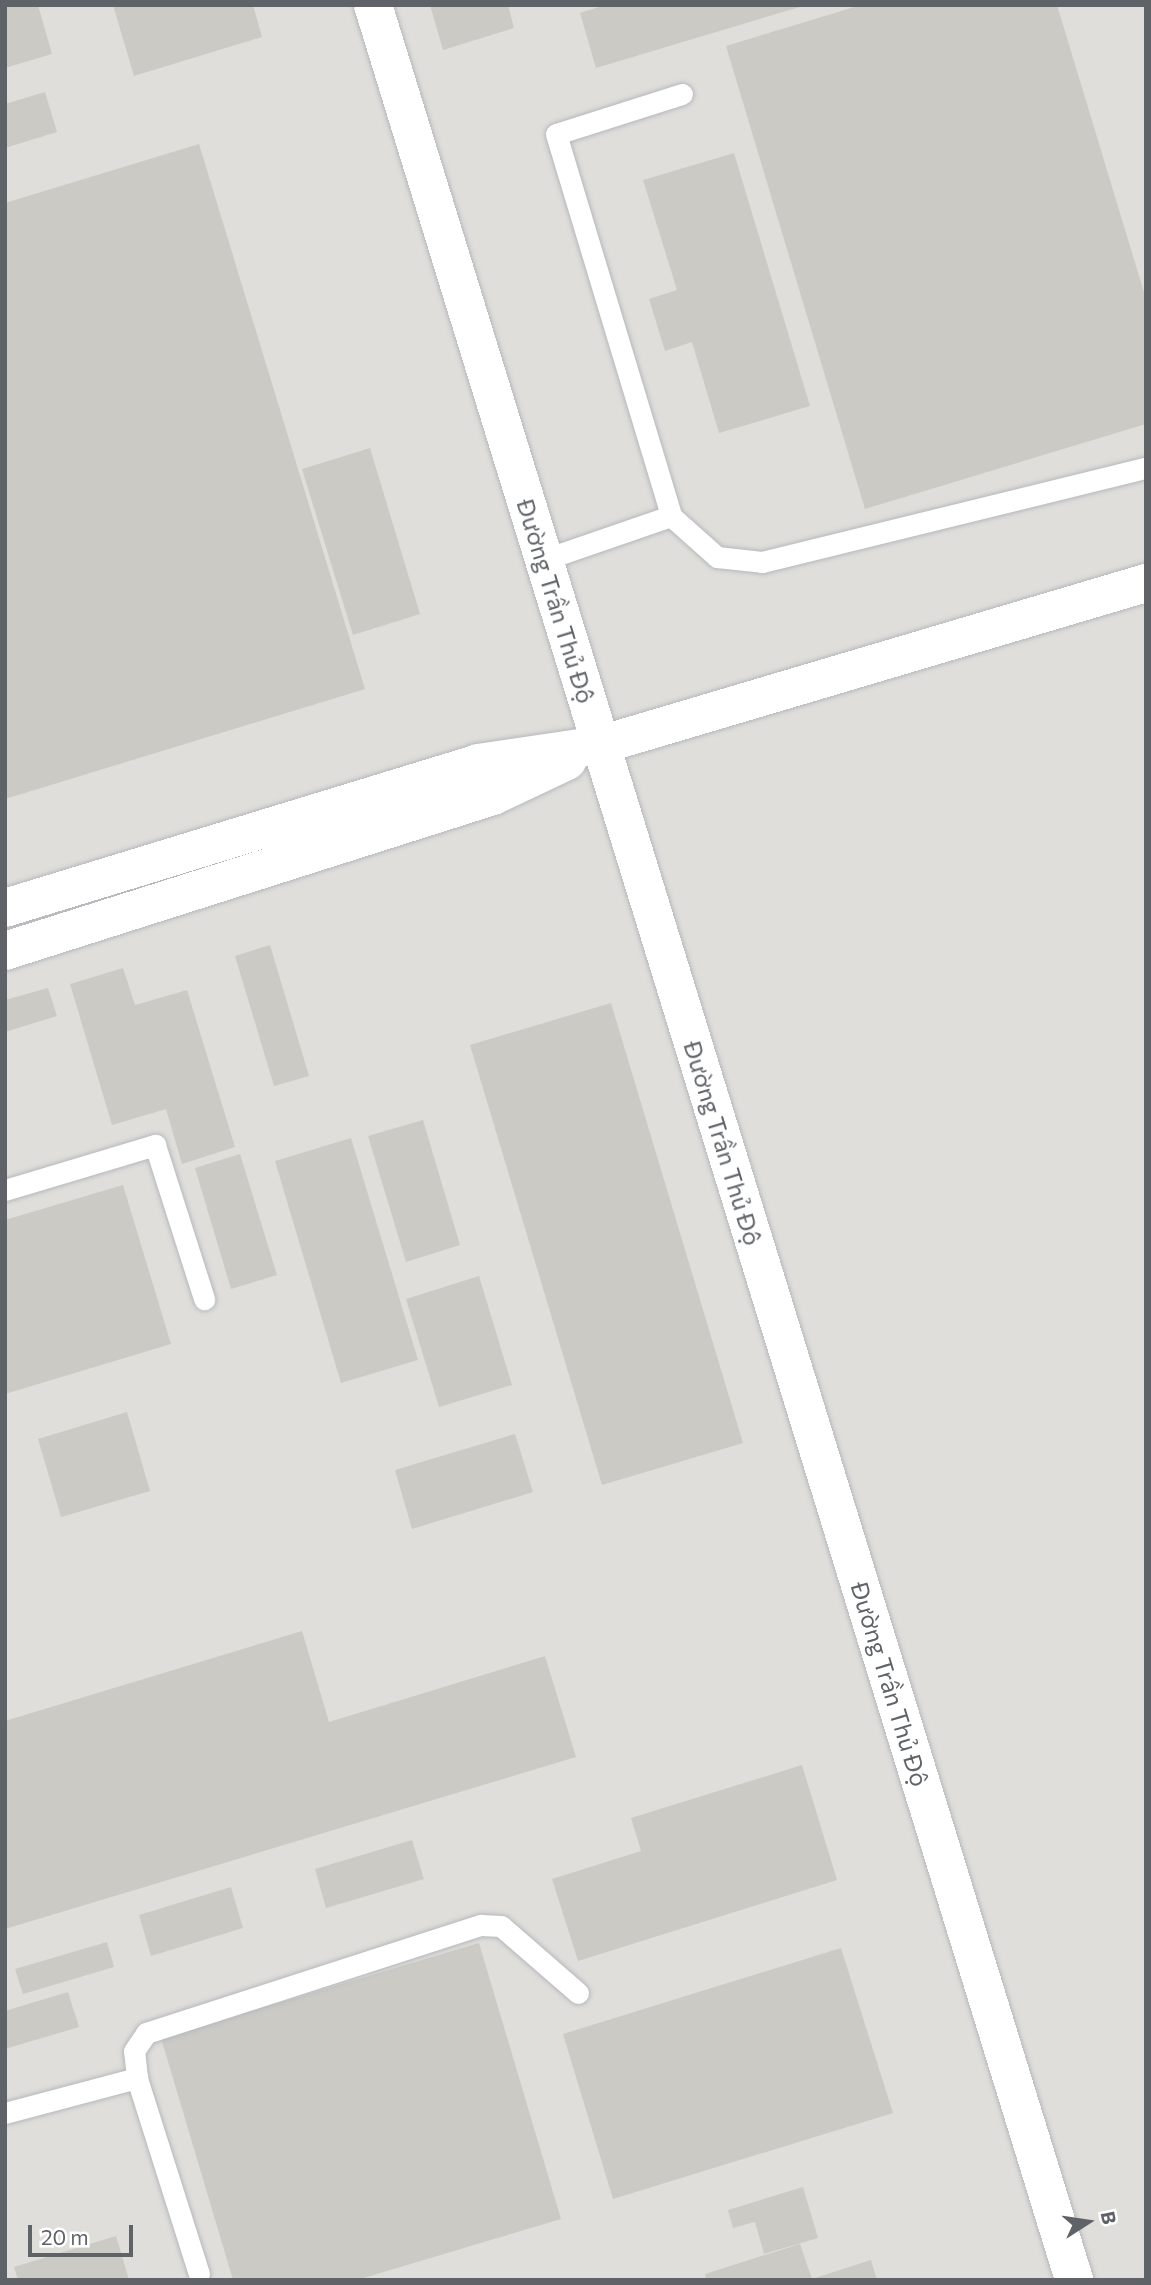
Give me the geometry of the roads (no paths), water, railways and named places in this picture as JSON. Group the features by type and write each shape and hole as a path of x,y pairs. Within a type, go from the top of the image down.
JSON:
{"street":[{"name":"Đường Trần Thủ Độ","path":"373,5 1074,2280"},
{"path":"5,908 478,762 600,745 1146,583"},
{"path":"5,951 493,796 600,745"}],"lane":[{"path":"681,94 556,134 671,516 717,557 762,562 1146,468"},
{"path":"543,560 671,516"},
{"path":"5,1190 155,1145 204,1299"},
{"path":"199,2274 137,2078 134,2050 146,2033 481,1925 500,1926 578,1993"},
{"path":"5,2113 137,2078"}]}
